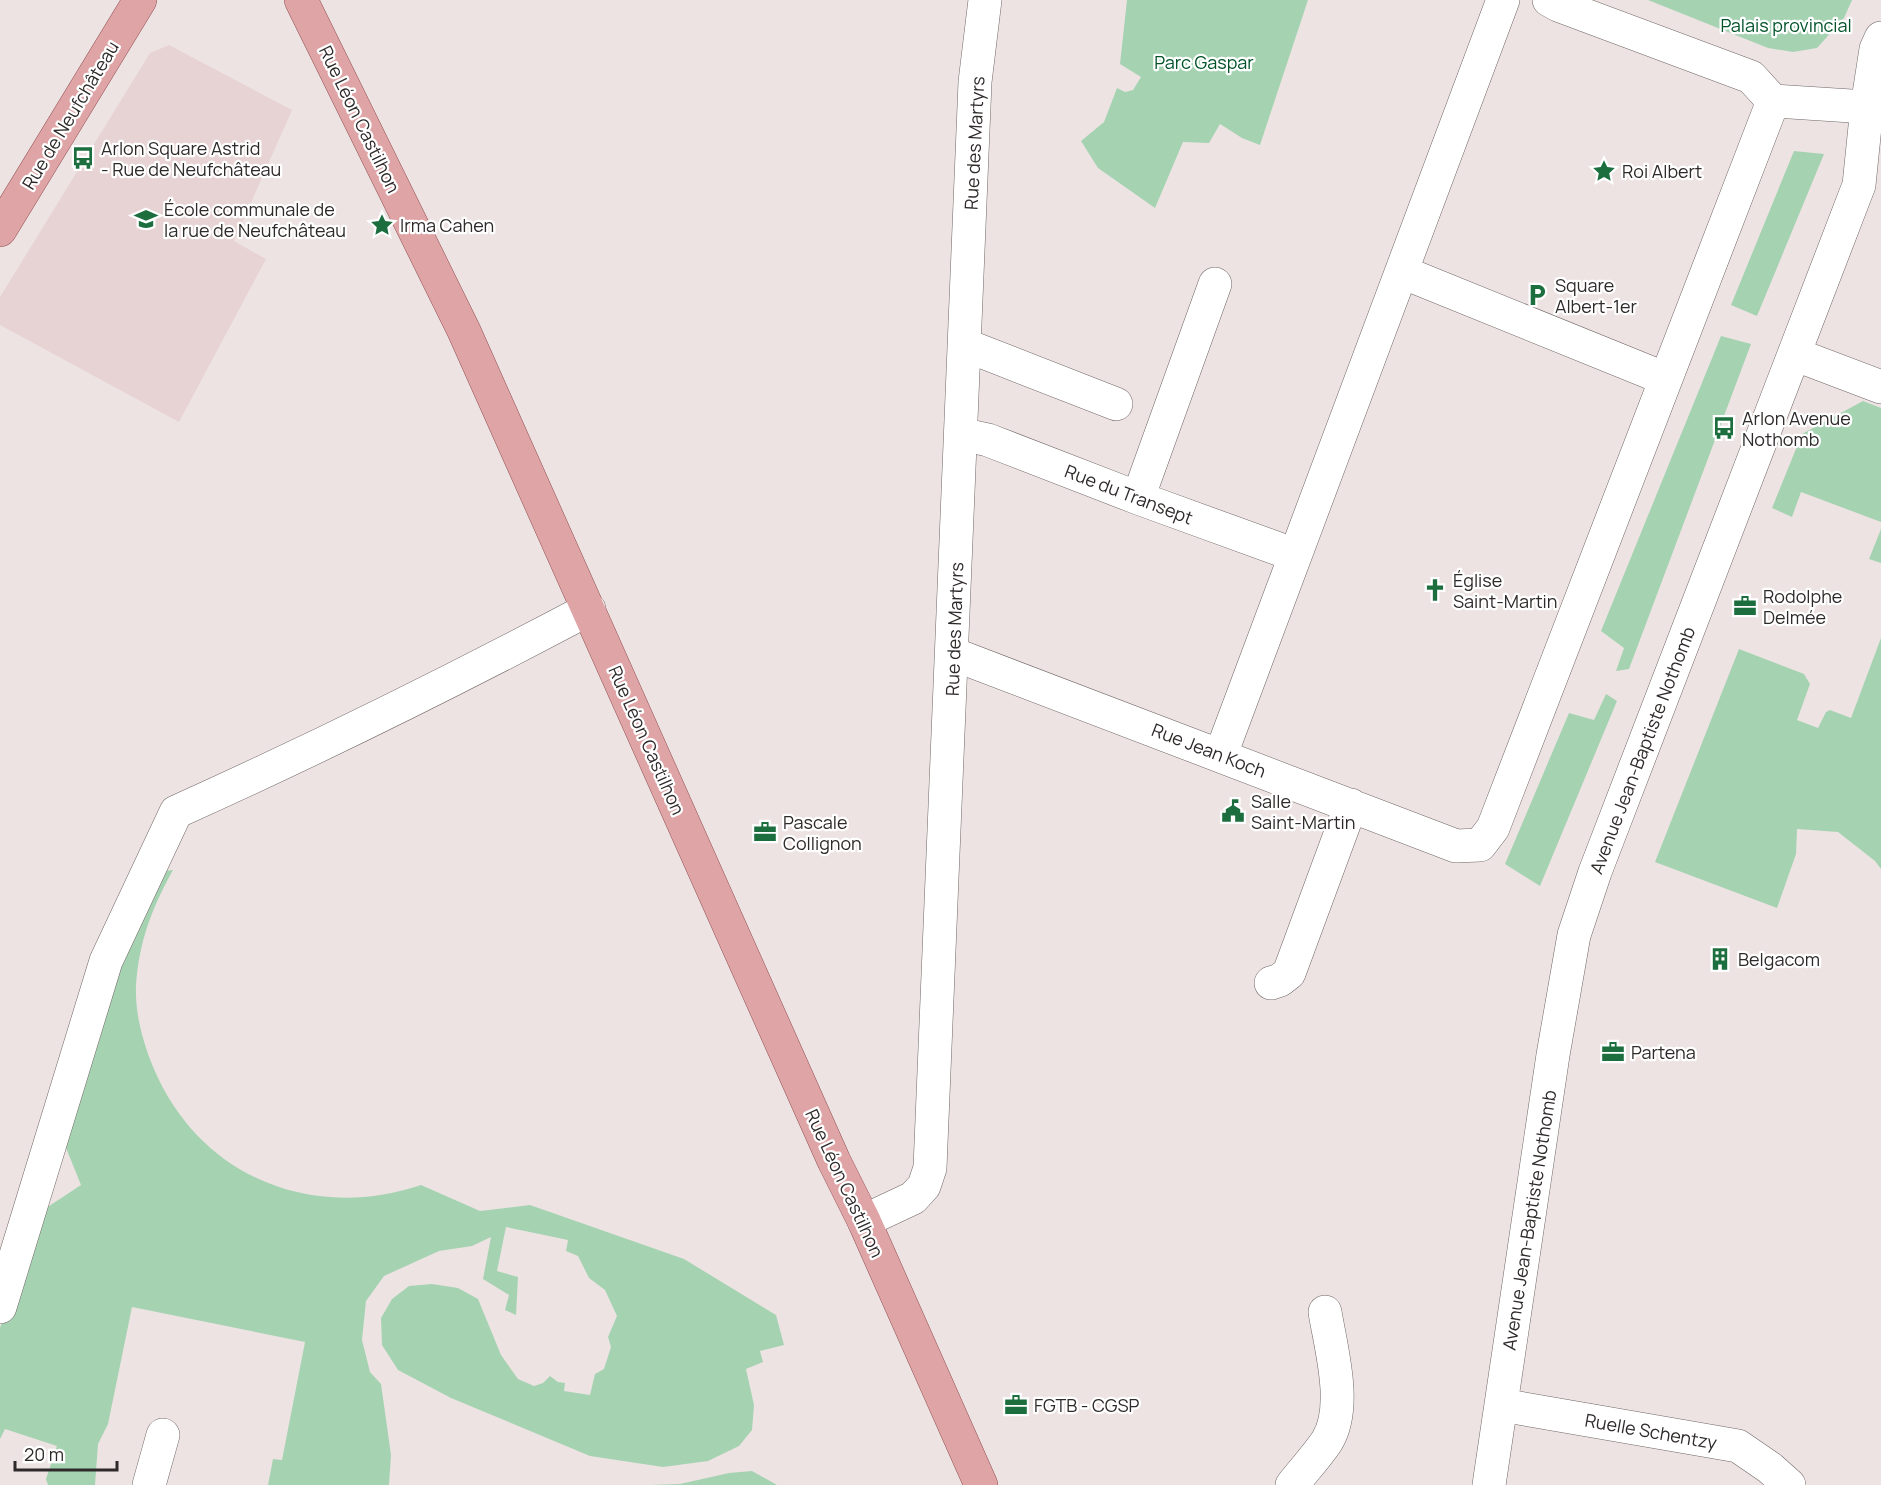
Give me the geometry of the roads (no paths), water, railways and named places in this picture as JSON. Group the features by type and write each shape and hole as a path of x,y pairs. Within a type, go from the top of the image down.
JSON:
{"main road":[{"name":"Rue de Neufchâteau","path":"0,230 140,0"},
{"name":"Rue Léon Castilhon","path":"301,0 464,331 981,1485"}],"street":[{"name":"Rue des Martyrs","path":"864,1221 914,1198 924,1186 930,1168 975,82 985,0"},
{"path":"1221,754 1503,0"},
{"path":"1549,0 1751,77 1773,101 1874,102"},
{"name":"Avenue Jean-Baptiste Nothomb","path":"1489,1485 1550,1077 1574,935 1595,873 1859,185 1874,102 1876,49 1881,38"},
{"path":"1402,272 1666,379 1773,101"},
{"path":"1138,498 1215,284"},
{"path":"965,345 1116,404"},
{"path":"1794,354 1881,387"},
{"name":"Rue Jean Koch","path":"953,654 1221,754 1456,846 1480,845 1494,828 1666,379"},
{"name":"Rue du Transept","path":"961,434 988,440 1295,555"},
{"path":"0,1307 106,961 176,812 485,664 589,609"},
{"path":"1271,983 1289,973 1351,805"},
{"path":"1292,1485 1328,1440 1335,1419 1337,1395 1325,1312"},
{"name":"Ruelle Schentzy","path":"1501,1405 1738,1446 1770,1468 1789,1485"},
{"path":"149,1485 163,1435"}],"place":[{"name":"Arlon Square Astrid - Rue de Neufchâteau","path":"83,158"},
{"name":"Roi Albert","path":"1604,171"},
{"name":"École communale de la rue de Neufchâteau","path":"146,219"},
{"name":"Irma Cahen","path":"382,225"},
{"name":"Square Albert-1er","path":"1537,295"},
{"name":"Arlon Avenue Nothomb","path":"1724,428"},
{"name":"Église Saint-Martin","path":"1435,590"},
{"name":"Rodolphe Delmée","path":"1745,606"},
{"name":"Salle Saint-Martin","path":"1233,811"},
{"name":"Pascale Collignon","path":"765,832"},
{"name":"Belgacom","path":"1720,959"},
{"name":"Partena","path":"1613,1052"},
{"name":"FGTB - CGSP","path":"1016,1405"}],"park label":[{"name":"Palais provincial","path":"1786,25"},
{"name":"Parc Gaspar","path":"1204,62"}]}
